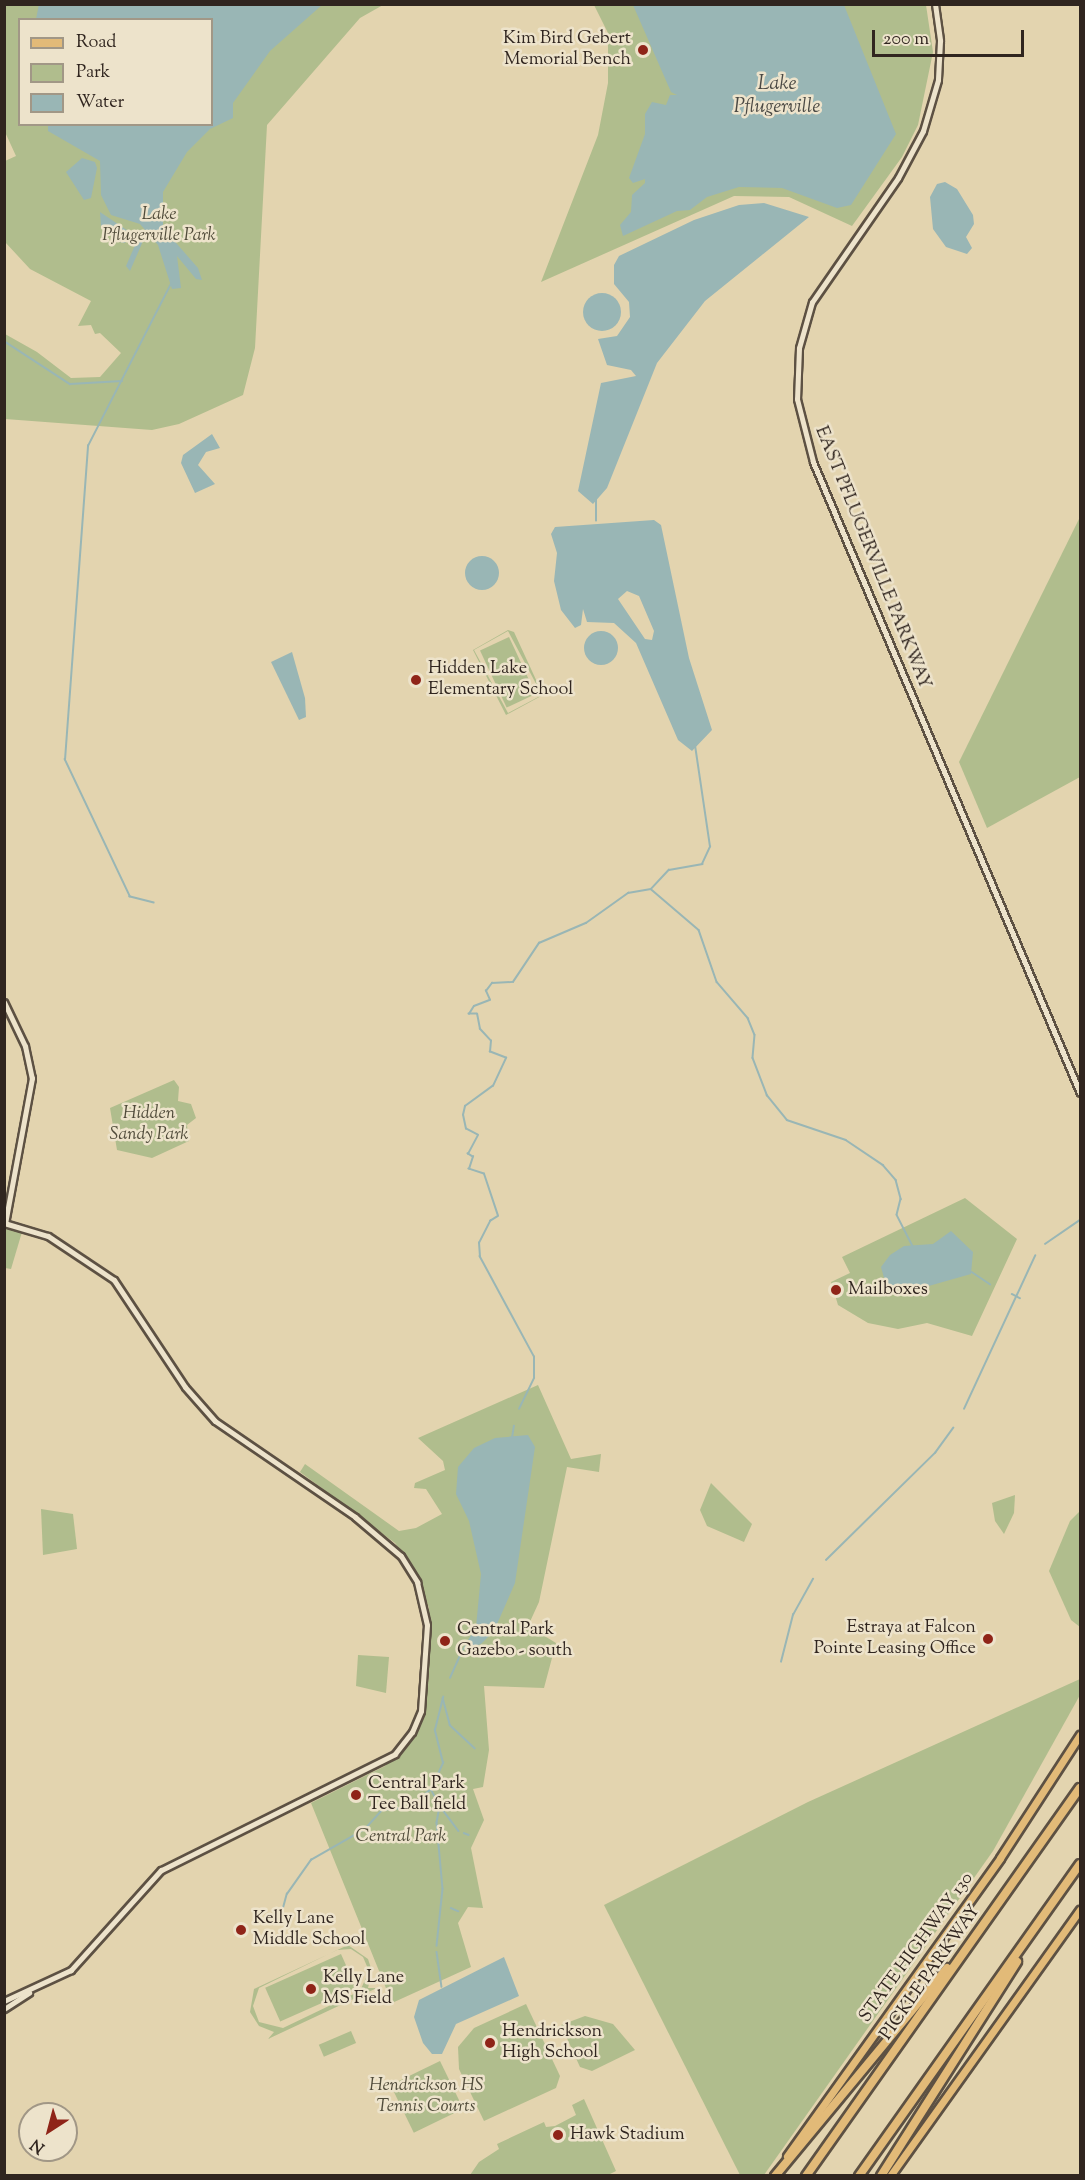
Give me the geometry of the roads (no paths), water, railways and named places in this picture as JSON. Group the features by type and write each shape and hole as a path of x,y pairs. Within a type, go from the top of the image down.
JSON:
{"highway":[{"name":"PICKLE PARKWAY","path":"806,2175 1080,1788"},
{"path":"881,2175 1080,1864"},
{"path":"859,2175 1074,1874"},
{"path":"775,2175 990,1916"}],"main road":[{"name":"STATE HIGHWAY 130","path":"775,2175 1000,1858 1080,1735"},
{"path":"890,2175 1080,1910"}],"street":[{"name":"EAST PFLUGERVILLE PARKWAY","path":"935,4 940,42 938,80 923,131 898,178 827,274 812,302 799,348 796,399 813,462 1080,1093"},
{"path":"4,1002 25,1046 32,1078 5,1223 62,1243 114,1280 185,1387 215,1421 361,1521 401,1556 417,1582 427,1625 421,1711 412,1732 395,1754 161,1870 71,1970 4,2009"},
{"path":"4,2001 29,1993"}],"water":[{"path":"39,4 322,5 270,51 233,103 233,118 210,129 187,152 163,192 163,228 198,268 202,280 196,279 177,256 181,288 172,289 158,245 140,224 111,215 101,195 100,161 48,131 48,126 213,126 213,18 36,18"},
{"name":"Lake Pflugerville","path":"633,5 844,5 896,134 851,205 837,208 782,188 739,187 707,197 690,210 677,211 623,236 620,225 631,212 632,195 645,183 645,179 633,183 629,178 645,134 645,114 652,102 666,105 670,95 677,95 671,92"},
{"path":"82,158 95,162 97,168 91,198 84,200 66,172"},
{"path":"945,182 957,189 973,215 974,224 966,237 972,248 967,254 946,247 933,229 930,197 937,184"},
{"path":"764,203 809,217 705,301 657,363 607,488 593,504 578,491 601,383 636,376 631,370 607,365 598,339 617,336 630,317 629,302 614,284 614,265 619,256 694,220 739,205"},
{"path":"100,212 143,241 130,271 126,266 136,243 127,238 125,243 114,241 116,236 101,227"},
{"path":"602,293 616,298 621,312 616,326 602,331 588,326 583,312 588,298"},
{"path":"212,434 220,448 206,452 198,465 215,484 195,493 181,463 183,455"},
{"path":"654,520 661,525 689,658 712,730 692,751 678,740 636,643 614,623 587,622 583,609 581,625 575,628 561,610 554,581 557,553 551,534 555,527","holes":["627,591 639,596 654,631 652,640 645,639 618,599"]},
{"path":"482,556 494,561 499,573 494,585 482,590 470,585 465,573 470,561"},
{"path":"601,631 613,636 618,648 613,660 601,665 589,660 584,648 589,636"},
{"path":"292,652 305,698 306,717 299,720 271,662"},
{"path":"951,1231 973,1252 971,1274 911,1291 886,1285 881,1267 890,1255 904,1246 933,1244"},
{"path":"528,1435 535,1447 515,1583 494,1631 481,1644 462,1650 476,1627 481,1574 469,1521 456,1494 458,1467 474,1448 495,1438"},
{"path":"504,1957 519,1996 456,2024 442,2054 432,2054 423,2043 414,2017 419,2000"}],"waterway":[{"path":"154,903 130,897 65,760 88,446 171,284"},
{"path":"4,341 70,384 122,381"},
{"path":"596,499 596,521"},
{"path":"519,1409 534,1378 534,1357 480,1257 479,1243 490,1221 498,1216 484,1174 469,1169 473,1157 468,1154 478,1135 466,1129 463,1115 465,1106 493,1086 506,1058 490,1052 491,1041 480,1029 477,1014 469,1014 474,1006 490,1000 486,991 492,983 513,982 539,943 586,923 628,893 651,889 669,870 702,864 710,847 695,746"},
{"path":"651,889 699,930 717,982 748,1018 755,1035 753,1058 767,1095 787,1120 846,1140 883,1165 896,1180 901,1199 897,1215 913,1246"},
{"path":"1045,1244 1080,1220"},
{"path":"964,1409 1035,1256"},
{"path":"972,1272 990,1284"},
{"path":"1012,1294 1020,1298"},
{"path":"512,1438 514,1426"},
{"path":"826,1560 935,1453 953,1428"},
{"path":"781,1662 793,1615 813,1579"},
{"path":"450,1678 462,1651"},
{"path":"279,1923 287,1894 311,1860 365,1829 382,1810 411,1807 431,1789 443,1763 435,1730 443,1697"},
{"path":"443,1698 450,1725 475,1748"},
{"path":"431,1789 440,1806 437,1823 443,1889 437,1946"},
{"path":"440,1806 459,1831"},
{"path":"464,1833 469,1835"},
{"path":"451,1908 458,1911"},
{"path":"437,1952 442,1987"}],"place":[{"name":"Kim Bird Gebert Memorial Bench","path":"643,50"},
{"name":"Hidden Lake Elementary School","path":"416,680"},
{"name":"Mailboxes","path":"836,1290"},
{"name":"Estraya at Falcon Pointe Leasing Office","path":"988,1639"},
{"name":"Central Park Gazebo - south","path":"445,1641"},
{"name":"Central Park Tee Ball field","path":"356,1795"},
{"name":"Kelly Lane Middle School","path":"241,1930"},
{"name":"Kelly Lane MS Field","path":"311,1989"},
{"name":"Hendrickson High School","path":"490,2043"},
{"name":"Hawk Stadium","path":"558,2135"}],"park label":[{"name":"Lake Pflugerville Park","path":"159,226"},
{"name":"Hidden Sandy Park","path":"149,1125"},
{"name":"Central Park","path":"401,1837"},
{"name":"Hendrickson HS Tennis Courts","path":"426,2097"}]}
